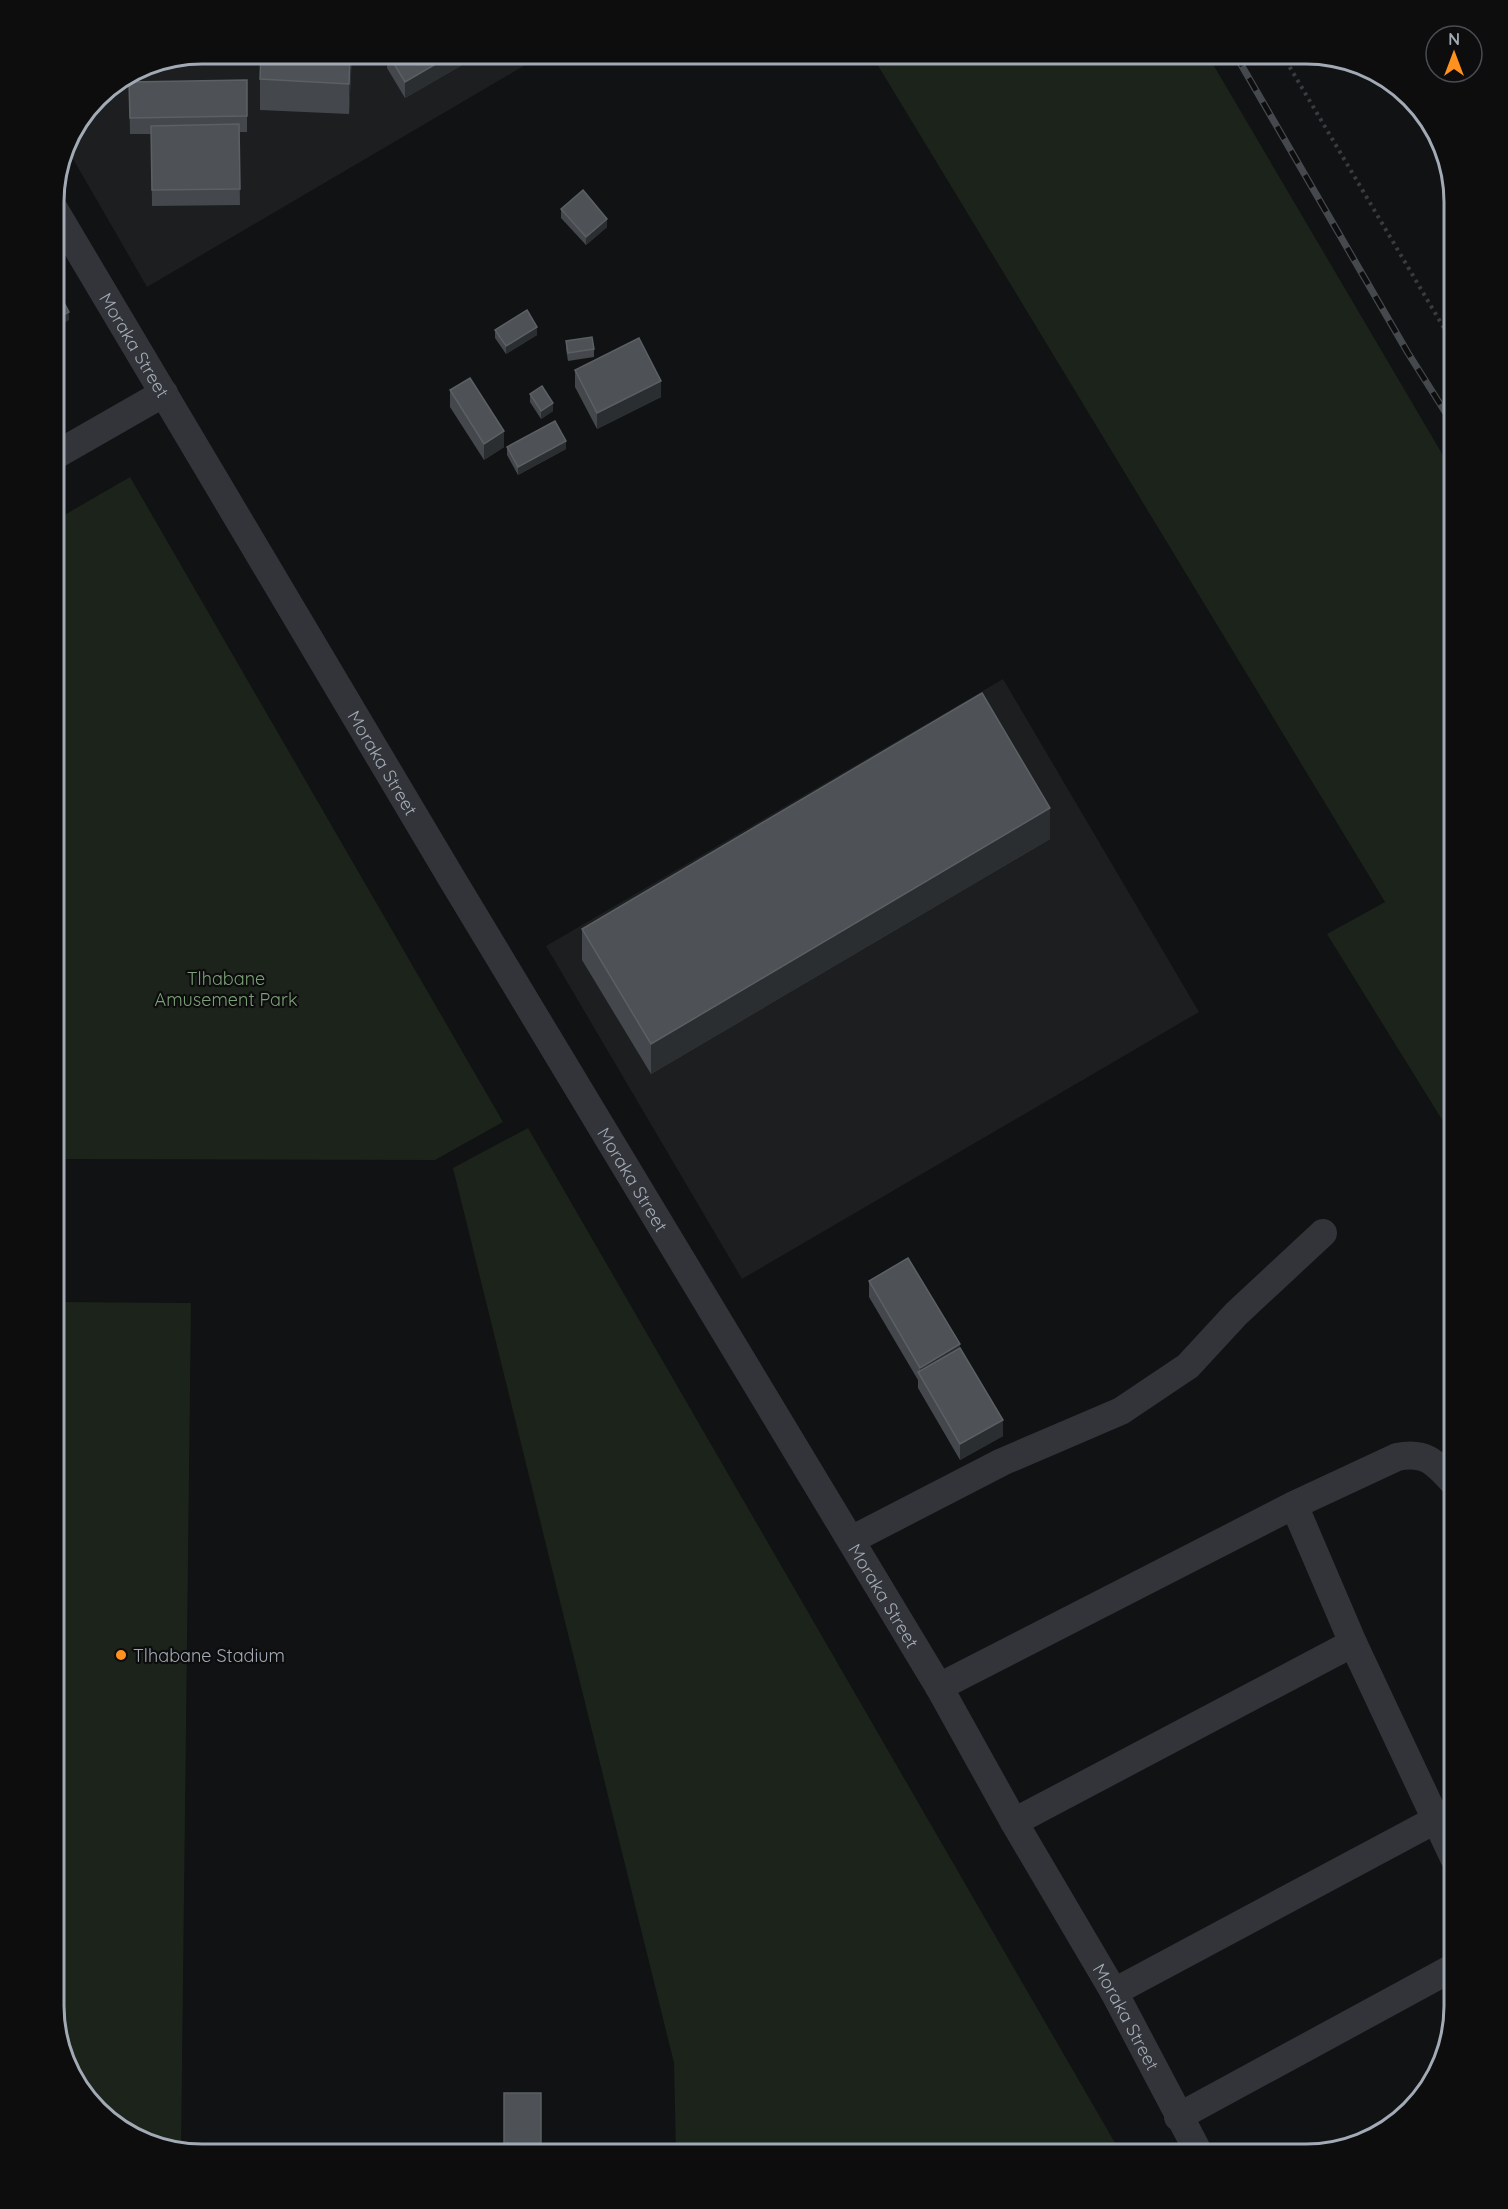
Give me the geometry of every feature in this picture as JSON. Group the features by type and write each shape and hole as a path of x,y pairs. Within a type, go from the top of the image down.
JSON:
{"street":[{"name":"Moraka Street","path":"65,227 452,879 939,1687 1014,1822 1114,1992 1194,2144"},
{"path":"65,450 164,393"},
{"path":"850,1540 1002,1462 1121,1411 1188,1366 1236,1314 1323,1233"},
{"path":"939,1687 1294,1505 1397,1457 1409,1454 1423,1456 1434,1462 1444,1472"},
{"path":"1294,1505 1353,1643 1444,1813"},
{"path":"1014,1822 1353,1643"},
{"path":"1114,1992 1444,1816"},
{"path":"1178,2117 1444,1971"}],"path":[{"path":"1288,65 1444,328"}],"shaded area":[{"path":"202,64 526,64 147,287 72,158 93,118 111,99 133,83 175,67"},
{"path":"1003,679 1199,1012 742,1279 546,946"}],"green space":[{"path":"877,65 1213,65 1444,457 1444,1123 1327,934 1385,902"},
{"name":"Tlhabane Amusement Park","path":"130,477 503,1122 435,1160 64,1159 65,515"},
{"path":"528,1128 1116,2144 676,2144 674,2063 453,1168"},
{"name":"Tlhabane Stadium","path":"64,1302 191,1303 181,2143 158,2137 133,2126 105,2104 83,2076 69,2042 66,2025 64,2007"}],"building":[{"path":"261,64 350,64 349,84 260,79"},
{"path":"394,64 435,64 405,82"},
{"path":"247,80 247,116 130,118 129,86 135,82"},
{"path":"239,124 240,189 152,190 151,126"},
{"path":"583,190 607,219 586,237 561,209"},
{"path":"527,310 537,327 506,346 495,330"},
{"path":"592,337 594,349 568,353 566,341"},
{"path":"639,338 661,381 597,413 575,370"},
{"path":"470,378 504,431 484,444 450,390"},
{"path":"542,386 553,403 541,411 530,394"},
{"path":"555,421 566,441 518,467 507,447"},
{"path":"982,693 1050,808 651,1044 582,929"},
{"path":"908,1258 960,1344 920,1368 869,1281"},
{"path":"960,1348 1003,1420 960,1444 918,1372"},
{"path":"504,2093 541,2093 541,2144 504,2144"}],"railway":[{"path":"1241,65 1408,353 1444,410"}],"place":[{"name":"Tlhabane Stadium","path":"121,1655"}]}
